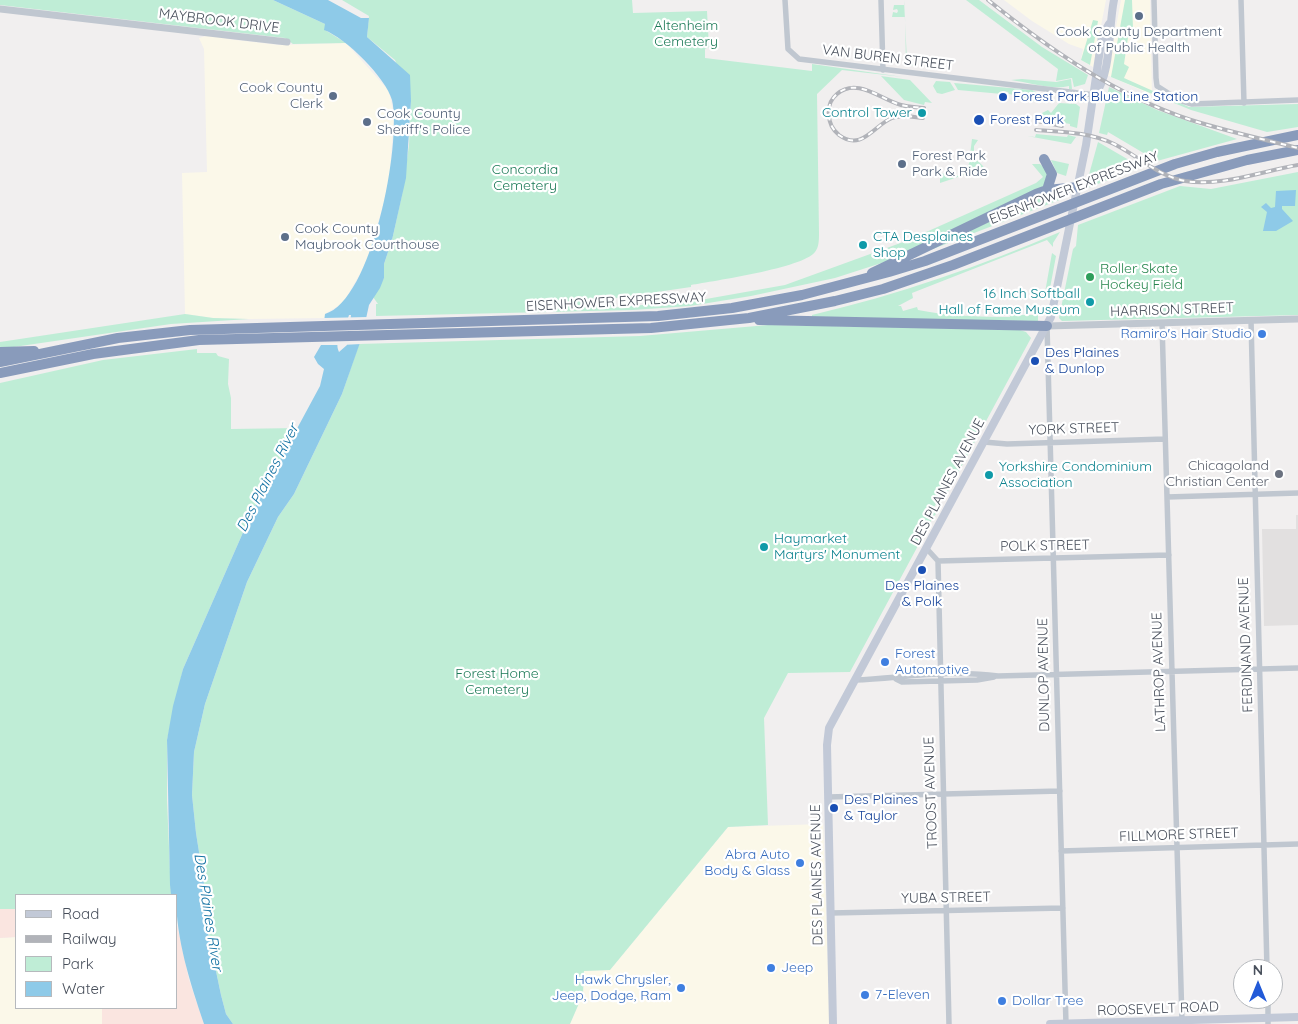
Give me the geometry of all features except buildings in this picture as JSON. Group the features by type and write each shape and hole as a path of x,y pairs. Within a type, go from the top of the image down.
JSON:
{"highway":[{"name":"EISENHOWER EXPRESSWAY","path":"0,362 50,351 168,332 221,328 658,316 767,302 856,282 925,261 1175,164 1217,152 1298,135"},
{"name":"EISENHOWER EXPRESSWAY","path":"0,373 93,354 160,344 321,336 631,329 699,325 748,318 835,302 883,289 953,266 1161,184 1247,160 1298,150"},
{"path":"1044,159 1052,174 1047,190"},
{"path":"856,282 880,268 1047,190 1077,190"},
{"path":"748,318 771,322 1047,326"},
{"path":"0,352 50,351"}],"main road":[{"name":"DES PLAINES AVENUE","path":"832,1024 827,736 829,728 1051,317 1095,96 1101,88 1111,38 1109,24 1114,0"},
{"name":"ROOSEVELT ROAD","path":"1050,1024 1182,1020 1268,1021 1298,1018"}],"street":[{"name":"VAN BUREN STREET","path":"786,0 788,49 799,59 1095,96"},
{"path":"881,0 883,70"},
{"path":"1154,0 1157,86 1179,100 1192,104 1298,100"},
{"path":"1241,0 1244,103"},
{"name":"MAYBROOK DRIVE","path":"0,9 287,42"},
{"name":"HARRISON STREET","path":"1047,326 1298,319"},
{"name":"FERDINAND AVENUE","path":"1251,320 1267,959"},
{"name":"LATHROP AVENUE","path":"1162,323 1182,1020"},
{"name":"DUNLOP AVENUE","path":"1047,326 1066,1024"},
{"name":"YORK STREET","path":"984,442 1165,439"},
{"path":"1167,497 1298,494"},
{"path":"927,549 938,561"},
{"name":"POLK STREET","path":"938,561 1169,555"},
{"name":"TROOST AVENUE","path":"938,561 950,1024"},
{"path":"896,679 902,682 978,680 998,676 1298,668"},
{"path":"854,680 896,679 904,675 978,673 998,676"},
{"path":"828,797 1060,791"},
{"name":"FILLMORE STREET","path":"1061,850 1298,844"},
{"name":"YUBA STREET","path":"831,913 1063,908"}],"shaded area":[{"path":"1004,0 1106,0 1093,67 1081,60 1083,49 1069,44 1032,21"},
{"path":"1121,0 1150,0 1152,95 1107,75"},
{"path":"213,34 227,39 279,45 346,43 389,91 394,116 389,185 368,257 361,272 343,303 325,314 325,318 213,318 185,314 182,173 207,172 204,49 199,38"},
{"path":"1296,515 1298,515 1298,625 1264,626 1262,529 1296,529"},
{"path":"823,824 830,1024 570,1024 583,994 584,971 610,970 728,827"},
{"path":"0,909 15,909 15,937 0,938"},
{"path":"178,929 189,980 204,1024 102,1024 102,1009 178,1009"},
{"path":"15,937 15,1009 102,1009 102,1024 0,1024 0,938"}],"green space":[{"path":"0,0 273,0 325,24 325,30 346,43 293,44 285,38 0,5"},
{"name":"Concordia Cemetery","path":"342,0 632,0 633,13 707,11 709,47 705,49 705,58 812,71 812,64 903,77 842,70 817,94 819,236 815,252 807,258 794,263 757,273 691,285 691,287 616,298 610,308 706,299 785,285 906,241 1036,183 1043,177 1032,164 1040,164 1048,171 1044,186 894,259 835,278 751,296 690,306 633,310 376,316 376,304 378,304 373,297 384,278 384,264 392,240 402,195 409,145 411,101 395,60 367,37 369,16"},
{"path":"904,0 905,17 892,17 893,12 897,13 898,11 897,9 893,10 894,5 904,5"},
{"path":"966,0 979,0 1042,47 1088,75 1085,84 1074,87 1072,78 1056,81 1058,69"},
{"path":"1125,0 1132,0 1133,29 1129,31 1124,64 1129,67 1124,78 1189,107 1298,104 1298,127 1267,132 1191,110 1111,77"},
{"path":"1093,20 1098,21 1090,65 1081,60"},
{"path":"905,23 907,61 913,64 912,66 906,65"},
{"path":"881,76 910,80 932,103 925,102 924,105 904,100"},
{"path":"1071,79 1072,89 1069,89 1069,86 1048,87 1011,80 1056,82"},
{"path":"936,81 950,82 955,90 942,94 937,93 933,86"},
{"path":"954,83 1032,90 1038,93 1038,98 1031,103 1019,96 1003,91 1002,94 958,90"},
{"path":"1109,87 1157,110 1237,139 1157,161 1108,132 1107,135 1099,133"},
{"path":"1059,103 1076,104 1080,107 1077,128 1070,126 1070,124 1037,118 1038,115 1048,110 1051,113"},
{"path":"1036,134 1076,137 1071,144 1027,136 1035,137"},
{"path":"972,139 978,140 974,146 974,157 985,168 940,183 940,173 959,176 960,171 968,171"},
{"path":"1098,142 1141,167 1085,189"},
{"path":"1051,160 1069,164 1066,176 1057,173"},
{"path":"1298,172 1298,315 1062,321 1059,318 1073,249 1076,246 1078,225 1180,186 1211,189"},
{"path":"1048,194 1066,194 1067,197 920,254"},
{"path":"1060,232 1053,243 1053,247 1047,240 912,293 913,298 898,306 901,306 903,311 917,307 918,310 964,316 1010,317 1011,313 1015,313 1015,315 1038,315 1038,321 812,319 812,315 907,289 969,268"},
{"path":"1052,253 1056,256 1048,299 1044,298"},
{"path":"185,314 213,318 249,319 171,324 0,349 0,342"},
{"name":"Forest Home Cemetery","path":"768,325 1017,329 1026,332 1031,338 946,495 941,495 933,509 936,514 850,672 788,673 764,718 768,825 728,827 610,970 584,971 583,994 570,1024 233,1024 226,1014 208,933 205,890 192,795 194,752 205,704 247,582 278,517 294,494 342,394 359,344 640,336"},
{"path":"197,349 197,353 216,353 218,356 229,359 228,384 231,398 231,429 298,428 252,512 183,669 167,740 167,800 171,894 15,894 15,909 0,909 0,383 103,360"}],"water":[{"path":"273,0 328,0 361,18 369,18 367,37 410,75 411,101 406,178 392,240 384,264 384,278 369,305 362,337 342,394 294,494 278,517 247,582 205,704 194,752 192,795 205,890 208,933 226,1014 233,1024 204,1024 181,945 178,928 178,894 171,894 170,885 167,740 173,706 183,669 252,512 320,386 324,369 314,357 321,345 325,314 342,303 357,281 369,252 380,218 388,183 392,150 394,121 392,100 388,91 374,70 354,50 333,34 324,30 325,24","holes":["349,315 351,315 347,345 339,352 339,338"]},
{"path":"1296,190 1295,206 1282,206 1282,209 1293,221 1276,231 1263,231 1267,212 1261,207 1266,203 1271,208 1275,207 1276,191"}],"pier":[{"path":"368,317 361,344 342,345 345,343 348,323 340,345 319,345 324,318"}],"railway":[{"path":"988,0 1059,53 1109,84 1136,98 1191,120 1298,148"},
{"path":"923,118 904,116 892,118 885,121 867,136 854,140 847,139 835,131 830,121 829,109 837,94 845,89 852,88 861,88 901,105 924,108"},
{"path":"1037,121 1062,126"},
{"path":"1036,130 1076,133 1105,140 1166,175 1185,181 1213,182 1228,180 1298,165"}],"place":[{"name":"Cook County Department of Public Health","path":"1139,16"},
{"name":"Cook County Clerk","path":"333,96"},
{"name":"Forest Park Blue Line Station","path":"1003,97"},
{"name":"Control Tower","path":"922,113"},
{"name":"Forest Park","path":"979,120"},
{"name":"Cook County Sheriff's Police","path":"367,122"},
{"name":"Forest Park Park & Ride","path":"902,164"},
{"name":"Cook County Maybrook Courthouse","path":"285,237"},
{"name":"CTA Desplaines Shop","path":"863,245"},
{"name":"Roller Skate Hockey Field","path":"1090,277"},
{"name":"16 Inch Softball Hall of Fame Museum","path":"1090,302"},
{"name":"Ramiro's Hair Studio","path":"1262,334"},
{"name":"Des Plaines & Dunlop","path":"1035,361"},
{"name":"Chicagoland Christian Center","path":"1279,474"},
{"name":"Yorkshire Condominium Association","path":"989,475"},
{"name":"Haymarket Martyrs' Monument","path":"764,547"},
{"name":"Des Plaines & Polk","path":"922,570"},
{"name":"Forest Automotive","path":"885,662"},
{"name":"Des Plaines & Taylor","path":"834,808"},
{"name":"Abra Auto Body & Glass","path":"800,863"},
{"name":"Jeep","path":"771,968"},
{"name":"Hawk Chrysler, Jeep, Dodge, Ram","path":"681,988"},
{"name":"7-Eleven","path":"865,995"},
{"name":"Dollar Tree","path":"1002,1001"}],"park label":[{"name":"Altenheim Cemetery","path":"686,34"}],"water label":[{"name":"Des Plaines River","path":"268,478"},
{"name":"Des Plaines River","path":"208,912"}]}
